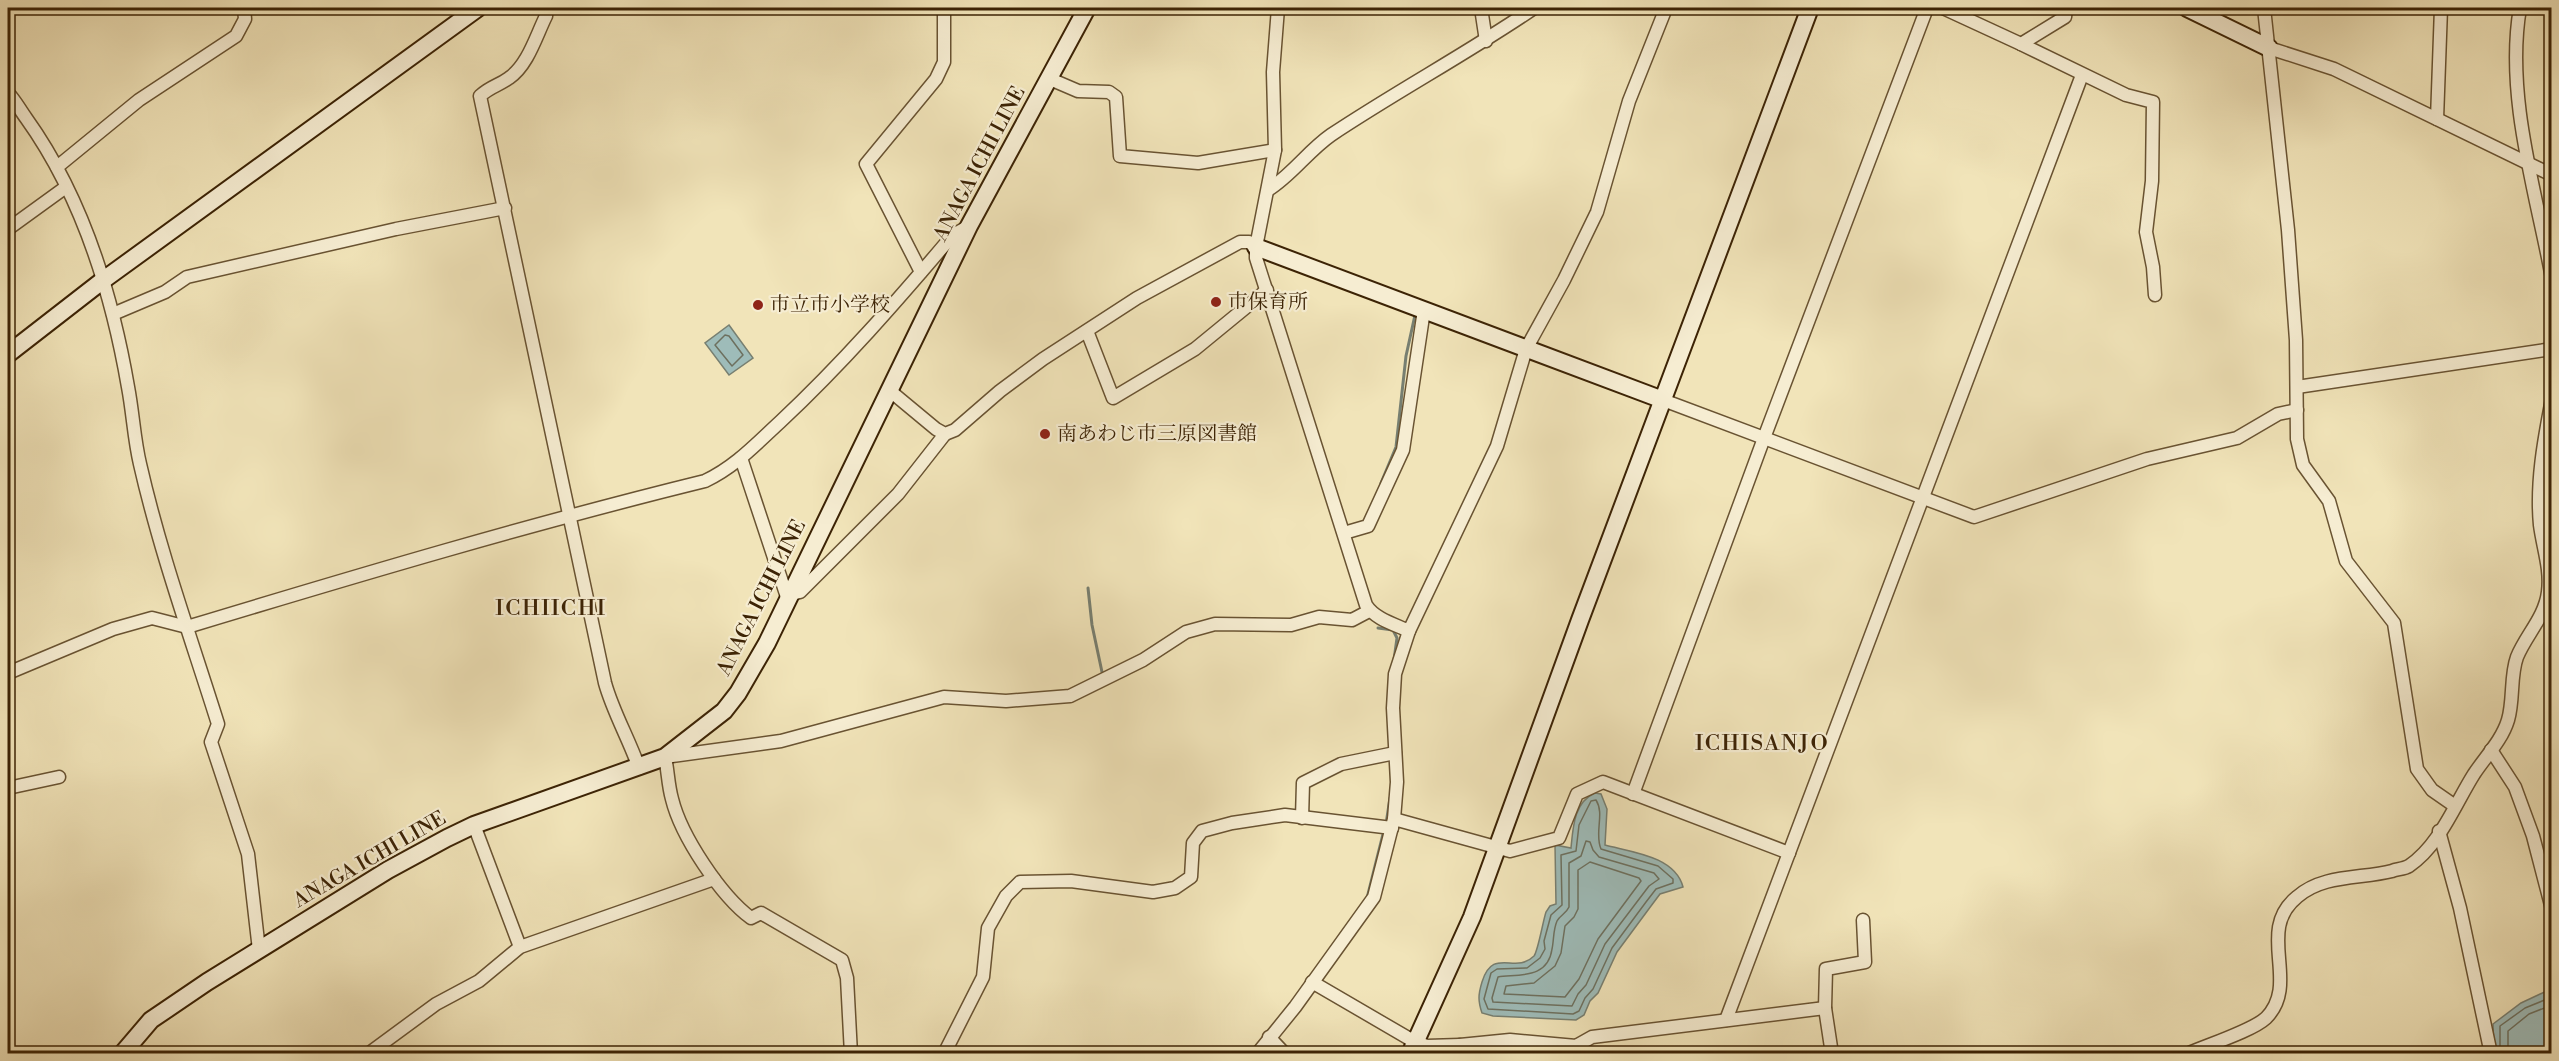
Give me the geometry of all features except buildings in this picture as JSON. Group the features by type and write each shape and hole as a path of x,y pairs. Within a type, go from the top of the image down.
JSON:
{"street":[{"path":"57,166 139,100 236,36 245,19 244,8"},
{"path":"8,354 102,282 478,8"},
{"path":"547,8 546,16 522,65 509,78 490,86 480,96 610,699 639,768"},
{"path":"921,272 866,164 936,79 944,62 944,8"},
{"name":"ANAGA ICHI LINE","path":"128,1050 151,1020 388,870 474,825 665,757 724,711 738,693 767,643 969,226 1087,8"},
{"path":"1278,8 1273,72 1275,150 1256,247 1256,258 1366,605 1369,611 1409,631"},
{"path":"1481,8 1486,41"},
{"path":"1268,190 1279,183 1327,138 1486,41 1534,8"},
{"path":"1257,1053 1374,897 1393,823 1397,782 1393,708 1395,674 1409,631 1497,447 1526,349 1564,280 1597,212 1629,101 1666,8"},
{"path":"1412,1048 1472,917 1810,8"},
{"path":"1633,794 1764,438 1927,8"},
{"path":"1942,8 2126,95 2153,102 2152,181 2146,232 2153,267 2155,295"},
{"path":"2021,44 2066,17 2066,8"},
{"path":"2187,8 2269,48 2334,69 2552,175"},
{"path":"2264,8 2288,230 2298,439 2303,465 2330,501 2346,561 2394,623 2417,769 2432,790 2455,806"},
{"path":"2437,119 2441,8"},
{"path":"2520,8 2517,27 2516,78 2519,111 2552,278"},
{"path":"1726,1020 2082,75"},
{"path":"1050,79 1078,91 1109,92 1116,97 1120,156 1198,163 1275,150"},
{"path":"8,93 45,144 57,166 89,239 113,314 128,387 139,462 175,593 218,724 211,742 248,854 259,950"},
{"path":"8,229 66,187"},
{"path":"113,314 165,292 187,278 396,229 505,208"},
{"path":"8,673 113,629 152,618 187,627 421,556 570,514 705,481 741,459 834,372 951,236 969,226"},
{"path":"741,459 789,597 800,592 898,494 945,434 955,430 1000,391 1043,359 1137,298 1239,242 1249,242 1256,247 1974,516 2148,459 2236,438 2278,414 2297,410"},
{"path":"1087,331 1113,398 1195,349 1267,290"},
{"path":"1344,533 1368,526 1403,450 1424,310"},
{"path":"2297,387 2552,349"},
{"path":"889,390 945,434"},
{"path":"2187,1053 2252,1027 2265,1019 2274,1007 2280,991 2278,926 2281,914 2297,896 2315,885 2339,879 2377,875 2408,867 2430,846 2501,736 2508,720 2516,660 2548,596 2550,576 2540,525 2540,474 2551,403"},
{"path":"851,1053 847,978 842,960 761,913 751,918 735,906 714,879 679,818 672,799 665,757 781,741 944,697 1006,701 1070,696 1143,660 1186,632 1215,624 1290,625 1320,616 1352,620 1369,611"},
{"path":"2491,750 2515,787 2533,836 2552,909"},
{"path":"1302,818 1303,783 1341,764 1395,753"},
{"path":"8,788 59,777"},
{"path":"944,1053 983,977 988,928 1006,896 1020,882 1071,881 1153,892 1175,888 1191,878 1193,843 1202,831 1232,823 1285,815 1393,823 1510,851 1559,838 1566,816 1577,794 1603,782 1789,853"},
{"path":"474,825 520,947"},
{"path":"2439,831 2460,908 2490,1053"},
{"path":"368,1053 436,1004 479,981 520,947 714,879"},
{"path":"1832,1053 1825,1008 1826,969 1865,962 1863,920"},
{"path":"1312,982 1412,1048 1427,1046 1460,1049 1510,1040 1576,1050 1592,1037 1825,1008"},
{"path":"1269,1037 1285,1053"}],"water":[{"path":"729,325 753,358 729,375 705,343"},
{"path":"1595,793 1601,794 1607,809 1605,845 1639,853 1662,862 1671,868 1683,887 1660,894 1617,952 1598,993 1590,1001 1584,1015 1576,1020 1493,1016 1482,1013 1479,994 1482,982 1492,965 1527,961 1536,953 1546,912 1550,906 1556,904 1555,845 1571,848 1574,824 1579,809 1588,797"},
{"path":"2551,989 2551,1053 2494,1053 2493,1024 2521,1003"}],"waterway":[{"path":"1381,483 1396,447 1406,356 1415,315"},
{"path":"1088,588 1092,625 1102,672"},
{"path":"1378,628 1393,630 1397,638 1394,660"},
{"path":"1388,699 1389,737"},
{"path":"1386,824 1390,798"},
{"path":"1367,898 1384,830"}],"place":[{"name":"市保育所","path":"1216,302"},
{"name":"市立市小学校","path":"758,305"},
{"name":"南あわじ市三原図書館","path":"1045,434"}],"district":[{"name":"ICHIICHI","path":"551,608"},
{"name":"ICHISANJO","path":"1762,743"}]}
